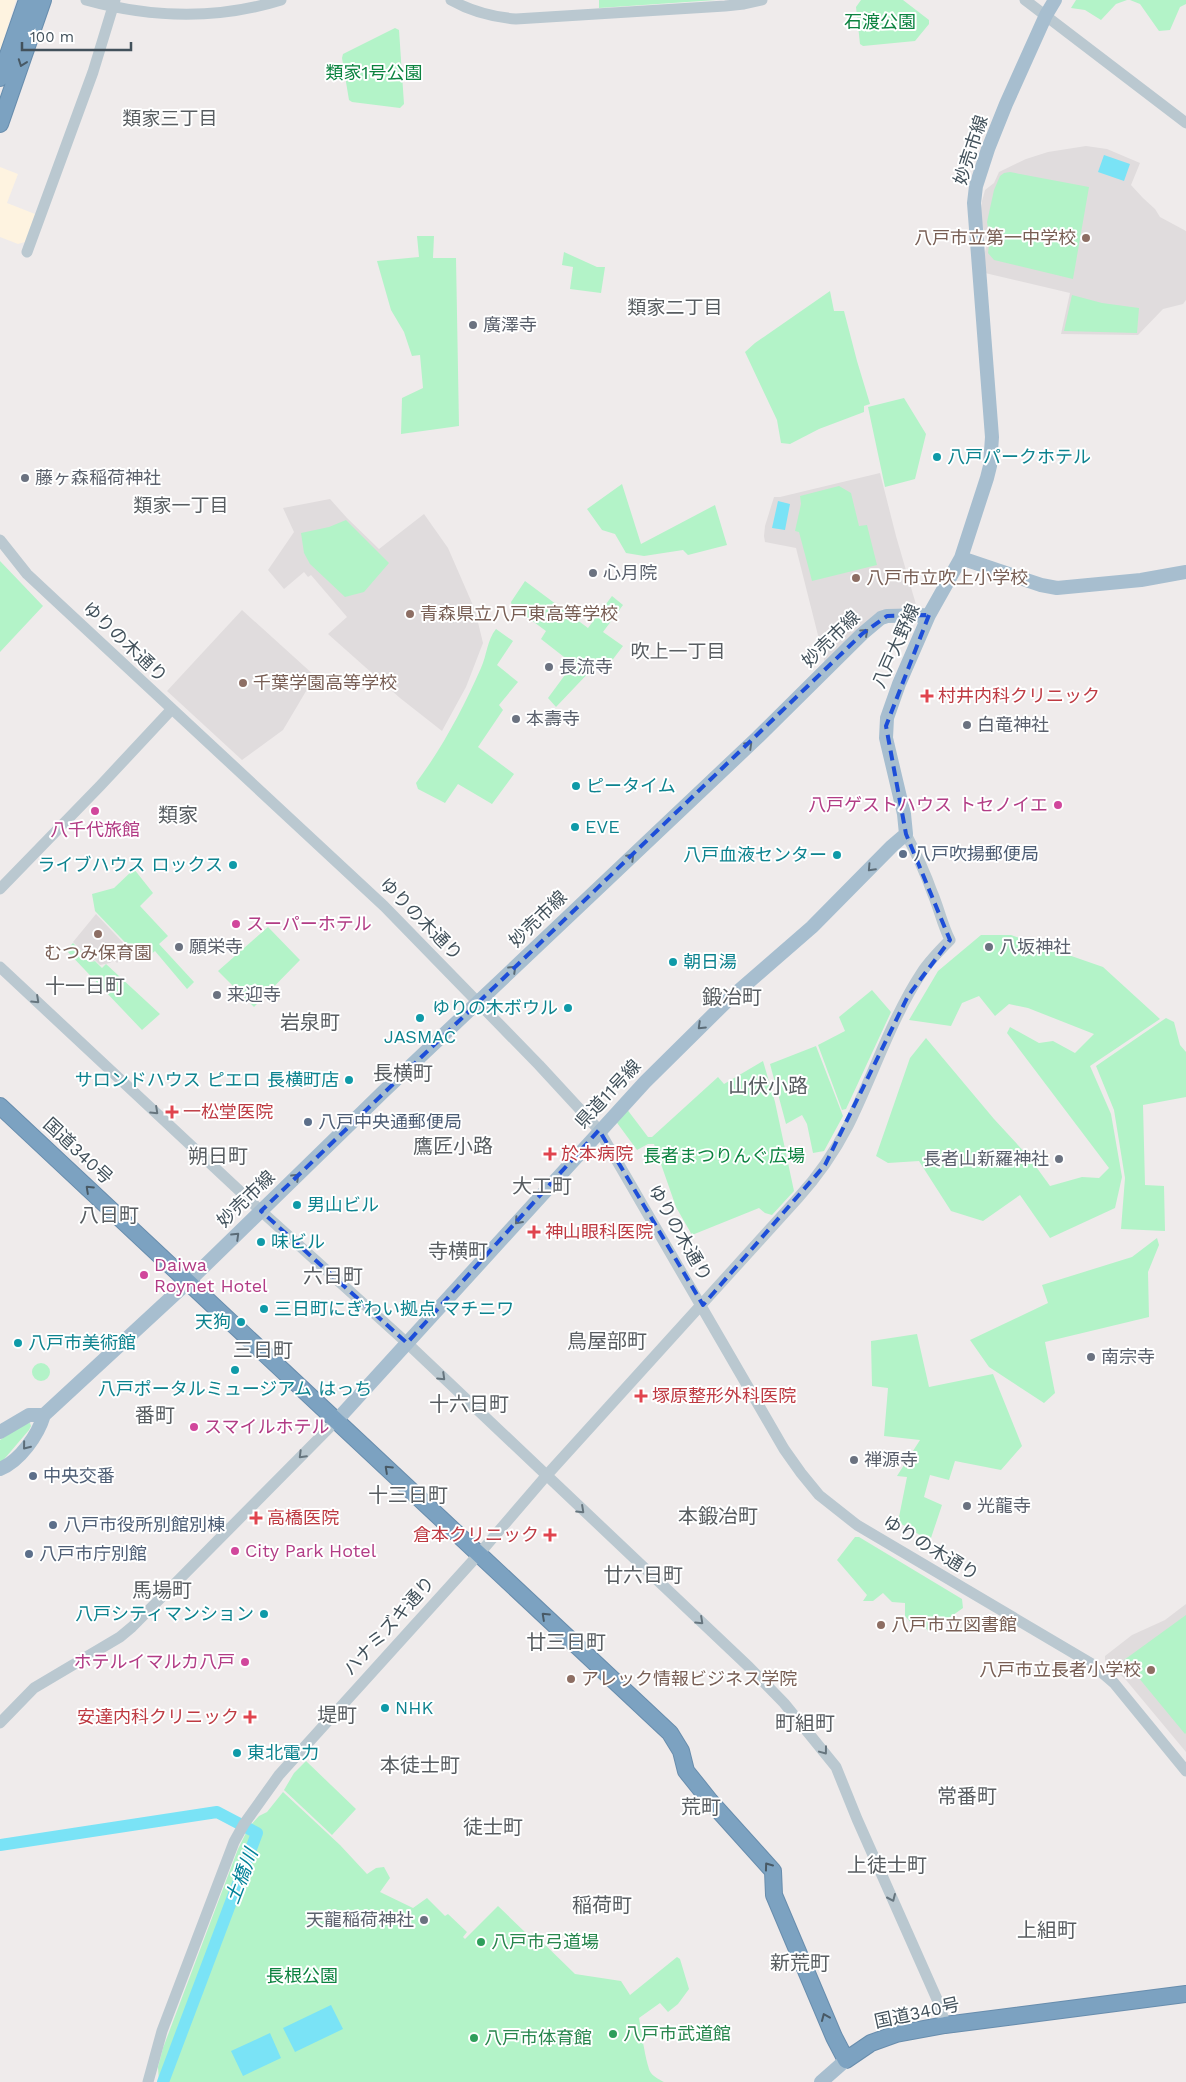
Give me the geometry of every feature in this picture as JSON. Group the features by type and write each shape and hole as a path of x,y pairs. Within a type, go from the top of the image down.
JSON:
{"highway":[{"path":"0,78 27,0"},
{"path":"0,124 43,0"},
{"name":"国道340号","path":"0,1106 670,1733 681,1751 686,1771 710,1801 773,1871 774,1895 834,2037 846,2060 881,2038 945,2025 1186,1994"}],"main road":[{"name":"妙売市線","path":"960,558 988,472 992,437 974,203 976,186 1006,104 1046,15 1055,0"},
{"path":"960,558 1041,585 1057,588 1141,580 1186,572"},
{"name":"八戸大野線","path":"906,834 904,814 886,738 888,713 929,615 960,558"},
{"name":"妙売市線","path":"44,1415 188,1282 478,1002 875,624 887,616 929,615"},
{"name":"県道11号線","path":"337,1420 599,1130 728,1000 812,927 906,834"},
{"path":"0,1432 29,1415 44,1415 36,1434 23,1450 8,1466 0,1469"},
{"path":"821,2082 846,2060"}],"street":[{"path":"86,0 114,4 144,13 205,14 239,11 281,0"},
{"path":"451,0 469,10 492,17 516,19 725,6 762,0"},
{"path":"1025,0 1186,123"},
{"path":"27,252 93,72 114,4"},
{"name":"ゆりの木通り","path":"0,540 27,574 171,710 384,906 599,1130 703,1305 784,1448 819,1495 857,1525 1092,1664 1114,1683 1186,1771"},
{"path":"0,889 171,710"},
{"name":"ハナミズキ通り","path":"148,2082 162,2031 234,1842 279,1775 343,1702 479,1554 546,1476 703,1305 803,1193 825,1165 847,1127 908,996 923,972 950,940 942,924 921,863 906,834"},
{"path":"0,967 261,1211 407,1343 749,1667 784,1703 836,1767 940,2006 945,2025"},
{"path":"0,1723 34,1688 120,1637 337,1420"}],"highlighted area":[{"path":"929,615 886,726 906,834 950,940 908,996 825,1165 703,1305 599,1130 407,1343 261,1211 862,634 887,616"}],"shaded area":[{"path":"0,0 16,0 0,52"},
{"name":"八戸市立第一中学校","path":"1086,146 1107,149 1140,163 1131,185 1155,209 1160,217 1186,231 1186,300 1183,304 1163,309 1138,335 1061,334 1070,293 985,273 984,255 987,244 980,215 985,190 994,183 999,172 1026,159 1048,152"},
{"path":"0,167 18,174 7,203 35,214 25,242 18,244 0,237"},
{"name":"八戸市立吹上小学校","path":"880,473 917,608 881,612 825,663 796,548 765,542 765,526 774,497"},
{"name":"青森県立八戸東高等学校","path":"330,499 379,549 424,514 448,548 475,610 483,643 466,687 442,731 400,698 328,634 347,617 311,575 308,577 304,572 284,589 268,570 294,532 283,508"},
{"name":"千葉学園高等学校","path":"242,610 315,676 283,730 242,760 167,691"},
{"name":"むつみ保育園","path":"96,914 130,950 117,963 114,960 100,965 95,960 93,962 73,942"},
{"name":"八戸市立長者小学校","path":"1186,1604 1186,1752 1126,1680 1105,1660 1105,1656 1132,1635 1165,1620"}],"green space":[{"path":"599,0 716,0 599,8"},
{"name":"石渡公園","path":"861,0 903,0 929,20 929,24 915,41 863,46 860,44 856,7"},
{"path":"1076,0 1127,0 1116,4 1101,20 1085,10 1071,8"},
{"path":"1130,0 1186,0 1186,4 1180,7 1170,30 1159,31 1140,4"},
{"name":"類家1号公園","path":"395,28 399,30 404,104 400,108 352,102 349,100 342,58 343,54"},
{"path":"1010,172 1089,187 1073,279 994,260 988,253 990,239 987,222 994,190 1000,176"},
{"path":"417,236 434,236 433,258 456,258 459,426 401,434 402,398 423,388 420,355 412,356 404,332 391,310 377,261 419,257"},
{"path":"564,252 597,267 605,267 601,293 570,289 573,267 562,265"},
{"path":"830,291 834,311 844,311 870,404 864,406 864,412 819,429 790,444 781,443 777,420 745,352"},
{"path":"1072,295 1102,303 1139,308 1137,333 1064,331"},
{"path":"904,398 926,434 915,479 885,487 868,407"},
{"path":"622,484 641,544 715,505 727,545 688,555 683,550 644,556 626,553 615,534 602,530 587,509"},
{"path":"839,486 851,493 859,526 867,525 877,565 812,581 799,532 795,531 801,504 800,496"},
{"path":"346,520 389,563 364,592 345,597 310,564 304,553 301,533 329,527"},
{"path":"0,561 43,606 0,652"},
{"path":"525,581 588,628 612,596 623,605 603,632 623,646 607,667 594,667 556,707 548,698 573,664 541,639 546,631 512,606 511,602"},
{"path":"496,629 513,641 497,665 518,682 499,705 503,710 478,747 514,774 492,804 458,784 445,803 418,789 416,783 435,756 467,698"},
{"path":"134,869 153,893 140,906 168,936 159,944 194,982 187,989 155,951 143,961 95,911 92,894 114,888"},
{"path":"268,927 300,960 254,1007 218,971"},
{"path":"981,935 1011,935 1103,967 1160,1019 1090,1066 1111,1114 1122,1177 1115,1208 1050,1238 1020,1195 983,1221 951,1211 919,1161 888,1163 876,1156 910,1058 926,1038 994,1119 1029,1157 1050,1186 1082,1177 1099,1178 1109,1168 1007,1033 1010,1027 1039,1043 1053,1041 1075,1053 1094,1034 1028,1008 1009,1004 995,1016 979,996 962,1003 951,1026 909,1020 938,971"},
{"path":"73,943 92,962 95,961 102,968 106,964 160,1014 142,1030 66,950"},
{"path":"872,990 891,1012 846,1109 842,1110 818,1045 845,1031 839,1017"},
{"path":"1166,1018 1174,1022 1180,1045 1186,1052 1186,1097 1143,1105 1145,1185 1164,1186 1165,1231 1121,1229 1125,1178 1114,1110 1096,1066"},
{"name":"長者まつりんぐ広場","path":"816,1046 843,1116 824,1151 813,1153 807,1124 802,1115 786,1124 770,1064"},
{"name":"長者まつりんぐ広場","path":"763,1061 775,1102 794,1191 772,1215 765,1213 759,1208 692,1235 676,1207 654,1144 648,1144 637,1150 615,1120 626,1108 648,1137 652,1137 718,1077 724,1084"},
{"path":"1157,1238 1159,1245 1148,1272 1149,1317 1045,1342 1055,1393 1044,1403 989,1367 970,1340 1048,1303 1042,1285 1132,1257"},
{"path":"917,1334 929,1387 993,1374 1022,1446 1001,1470 955,1461 949,1480 930,1475 924,1497 942,1505 930,1541 898,1522 907,1477 897,1476 920,1440 884,1436 888,1388 872,1386 871,1341"},
{"path":"41,1363 49,1368 50,1372 45,1380 41,1381 33,1376 32,1372 37,1364"},
{"path":"30,1423 29,1430 0,1464 0,1440 24,1424"},
{"path":"855,1537 859,1537 962,1599 963,1608 929,1632 925,1627 914,1626 905,1616 905,1603 892,1602 883,1593 873,1601 863,1601 867,1595 837,1560"},
{"name":"八戸市立長者小学校","path":"1186,1615 1186,1733 1185,1734 1124,1660"},
{"path":"306,1761 356,1809 332,1835 284,1790 294,1773"},
{"name":"長根公園","path":"283,1792 340,1845 367,1874 376,1868 384,1867 390,1878 380,1892 413,1908 427,1898 445,1916 448,1914 467,1932 463,1937 465,1939 498,1906 528,1935 533,1933 575,1974 621,1981 630,1995 677,1957 680,1959 689,1989 678,2004 668,2012 660,2003 639,2018 649,2069 654,2076 664,2082 159,2082 158,2067 163,2048 238,1849 249,1827 259,1816 267,1812"}],"water":[{"path":"1104,155 1130,164 1124,181 1098,172"},
{"path":"778,501 790,504 785,530 772,528"},
{"path":"331,2005 343,2029 295,2052 283,2028"},
{"path":"270,2033 281,2058 243,2076 231,2051"}],"waterway":[{"name":"土橋川","path":"0,1845 217,1812 257,1833 163,2082"}],"place":[{"name":"八戸市立第一中学校","path":"1086,238"},
{"name":"廣澤寺","path":"473,325"},
{"name":"八戸パークホテル","path":"937,457"},
{"name":"藤ヶ森稲荷神社","path":"25,478"},
{"name":"心月院","path":"593,573"},
{"name":"八戸市立吹上小学校","path":"856,578"},
{"name":"青森県立八戸東高等学校","path":"410,614"},
{"name":"長流寺","path":"549,667"},
{"name":"千葉学園高等学校","path":"243,683"},
{"name":"村井内科クリニック","path":"927,696"},
{"name":"本壽寺","path":"516,719"},
{"name":"白竜神社","path":"967,725"},
{"name":"ピータイム","path":"576,786"},
{"name":"八戸ゲストハウス トセノイエ","path":"1058,805"},
{"name":"八千代旅館","path":"95,811"},
{"name":"EVE","path":"575,827"},
{"name":"八戸吹揚郵便局","path":"903,854"},
{"name":"八戸血液センター","path":"837,855"},
{"name":"ライブハウス ロックス","path":"233,865"},
{"name":"スーパーホテル","path":"236,924"},
{"name":"むつみ保育園","path":"98,934"},
{"name":"願栄寺","path":"179,947"},
{"name":"八坂神社","path":"989,947"},
{"name":"朝日湯","path":"673,962"},
{"name":"来迎寺","path":"217,995"},
{"name":"ゆりの木ボウル","path":"568,1008"},
{"name":"JASMAC","path":"420,1018"},
{"name":"サロンドハウス ピエロ 長横町店","path":"349,1080"},
{"name":"一松堂医院","path":"172,1112"},
{"name":"八戸中央通郵便局","path":"308,1122"},
{"name":"於本病院","path":"550,1154"},
{"name":"長者山新羅神社","path":"1059,1159"},
{"name":"男山ビル","path":"297,1205"},
{"name":"神山眼科医院","path":"534,1232"},
{"name":"味ビル","path":"261,1242"},
{"name":"Daiwa Roynet Hotel","path":"144,1275"},
{"name":"三日町にぎわい拠点 マチニワ","path":"264,1309"},
{"name":"天狗","path":"241,1322"},
{"name":"八戸市美術館","path":"18,1343"},
{"name":"南宗寺","path":"1091,1357"},
{"name":"八戸ポータルミュージアム はっち","path":"235,1370"},
{"name":"塚原整形外科医院","path":"641,1396"},
{"name":"スマイルホテル","path":"194,1427"},
{"name":"禅源寺","path":"854,1460"},
{"name":"中央交番","path":"33,1476"},
{"name":"光龍寺","path":"967,1506"},
{"name":"高橋医院","path":"256,1518"},
{"name":"八戸市役所別館別棟","path":"53,1525"},
{"name":"倉本クリニック","path":"550,1535"},
{"name":"City Park Hotel","path":"235,1551"},
{"name":"八戸市庁別館","path":"29,1554"},
{"name":"八戸シティマンション","path":"264,1614"},
{"name":"八戸市立図書館","path":"881,1625"},
{"name":"ホテルイマルカ八戸","path":"245,1662"},
{"name":"八戸市立長者小学校","path":"1151,1670"},
{"name":"アレック情報ビジネス学院","path":"571,1679"},
{"name":"NHK","path":"385,1708"},
{"name":"安達内科クリニック","path":"250,1717"},
{"name":"東北電力","path":"237,1753"},
{"name":"天龍稲荷神社","path":"424,1920"},
{"name":"八戸市弓道場","path":"481,1942"},
{"name":"八戸市武道館","path":"613,2034"},
{"name":"八戸市体育館","path":"474,2038"}],"district":[{"name":"類家三丁目","path":"170,118"},
{"name":"類家二丁目","path":"675,307"},
{"name":"類家一丁目","path":"181,505"},
{"name":"吹上一丁目","path":"678,651"},
{"name":"類家","path":"178,815"},
{"name":"十一日町","path":"85,986"},
{"name":"鍛冶町","path":"732,997"},
{"name":"岩泉町","path":"310,1022"},
{"name":"長横町","path":"403,1073"},
{"name":"山伏小路","path":"768,1086"},
{"name":"鷹匠小路","path":"453,1146"},
{"name":"朔日町","path":"218,1156"},
{"name":"大工町","path":"542,1186"},
{"name":"八日町","path":"109,1215"},
{"name":"寺横町","path":"458,1251"},
{"name":"六日町","path":"333,1276"},
{"name":"鳥屋部町","path":"607,1341"},
{"name":"三日町","path":"263,1350"},
{"name":"十六日町","path":"469,1404"},
{"name":"番町","path":"155,1415"},
{"name":"十三日町","path":"408,1495"},
{"name":"本鍛冶町","path":"718,1516"},
{"name":"廿六日町","path":"643,1575"},
{"name":"馬場町","path":"162,1590"},
{"name":"廿三日町","path":"566,1642"},
{"name":"堤町","path":"337,1715"},
{"name":"町組町","path":"805,1723"},
{"name":"本徒士町","path":"420,1765"},
{"name":"常番町","path":"967,1796"},
{"name":"荒町","path":"701,1807"},
{"name":"徒士町","path":"493,1827"},
{"name":"上徒士町","path":"887,1865"},
{"name":"稲荷町","path":"602,1905"},
{"name":"上組町","path":"1047,1930"},
{"name":"新荒町","path":"800,1963"}]}
